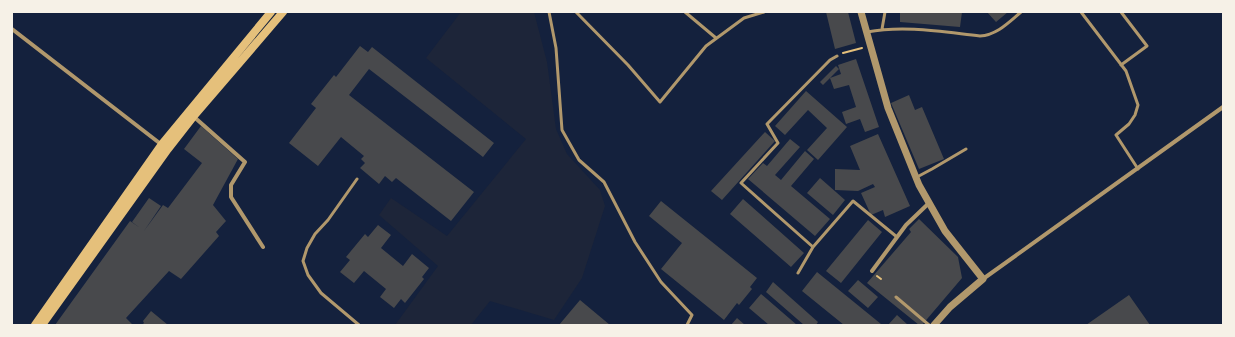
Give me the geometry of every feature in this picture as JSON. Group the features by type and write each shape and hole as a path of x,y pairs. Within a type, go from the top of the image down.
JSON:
{"main road":[{"path":"34,325 165,146 271,12"},
{"path":"190,114 284,12"},
{"path":"42,325 165,146"}],"street":[{"path":"861,12 888,108 915,177 945,231 983,280"},
{"path":"12,29 165,146"},
{"path":"934,325 959,298 1223,107"},
{"path":"190,114 245,162 231,185 231,197 263,247"},
{"path":"872,271 906,225 929,203"}],"lane":[{"path":"548,12 556,48 562,130 579,160 604,182 635,242 661,282 692,315 687,325"},
{"path":"576,12 628,65 660,102 706,46 744,18 764,12"},
{"path":"685,12 716,38"},
{"path":"882,29 885,12"},
{"path":"867,32 882,29 925,30 988,36 1021,12"},
{"path":"1081,12 1126,71 1138,105 1135,115 1129,124 1116,135 1138,169"},
{"path":"1121,64 1147,46 1122,12"},
{"path":"813,247 742,183 778,143 767,124 830,60 837,56"},
{"path":"915,177 966,149"},
{"path":"357,179 315,234 306,248 303,261 308,275 321,293 359,325"},
{"path":"798,273 813,247 852,200 897,237"},
{"path":"896,297 929,325"}],"path":[{"path":"837,56 871,45"}],"shaded area":[{"path":"461,12 534,12 547,62 556,129 567,154 600,190 605,206 582,278 554,320 490,301 471,325 395,325 438,266 379,215 391,198 447,236 526,139 426,58"}],"building":[{"path":"826,12 848,12 856,43 835,49"},
{"path":"900,12 962,12 960,27 900,22"},
{"path":"987,12 1008,12 996,22"},
{"path":"360,46 368,52 372,47 494,143 483,157 369,69 349,95 474,192 451,221 396,178 392,182 385,176 379,184 360,168 365,163 361,159 364,156 341,137 318,166 289,143 316,108 311,104 334,75 336,77"},
{"path":"856,59 879,127 865,132 860,119 846,124 842,112 856,107 849,85 834,89 830,78 841,74 838,65"},
{"path":"836,66 839,69 823,85 820,82"},
{"path":"806,91 847,127 818,160 807,150 827,128 808,110 785,135 775,126"},
{"path":"909,95 915,110 922,107 944,159 919,169 891,103"},
{"path":"201,126 238,159 213,205 226,221 216,232 219,236 181,279 169,271 126,318 133,325 55,325 130,221 140,228 132,222 149,198 161,206 144,231 163,205 168,208 202,163 184,149"},
{"path":"765,132 775,141 722,200 711,191"},
{"path":"878,134 910,206 885,217 883,210 871,215 861,193 875,187 873,184 858,191 835,190 835,169 860,170 850,146"},
{"path":"790,139 800,147 775,175 781,180 805,151 814,159 791,186 830,219 815,236 748,179 763,163 767,166"},
{"path":"820,178 845,200 833,215 807,193"},
{"path":"743,199 804,253 791,267 730,214"},
{"path":"661,201 757,278 750,287 752,289 739,305 737,303 724,320 661,269 682,243 649,216"},
{"path":"919,219 958,257 962,278 922,325 919,325 867,283 911,232 909,229"},
{"path":"868,220 882,232 841,283 826,271"},
{"path":"378,225 391,235 381,248 403,266 412,254 429,268 422,277 424,279 405,303 401,299 394,308 380,297 386,289 364,271 354,283 340,272 350,260 346,257 365,234 368,237"},
{"path":"817,272 881,324 844,325 802,291"},
{"path":"858,280 878,297 868,308 848,291"},
{"path":"773,282 818,322 816,325 804,325 766,292"},
{"path":"761,294 797,325 769,325 749,308"},
{"path":"1129,295 1150,325 1086,325"},
{"path":"580,300 610,325 559,325"},
{"path":"151,311 168,325 142,325 144,323 143,321"},
{"path":"897,315 908,325 888,325"},
{"path":"737,318 745,325 731,325"}]}
